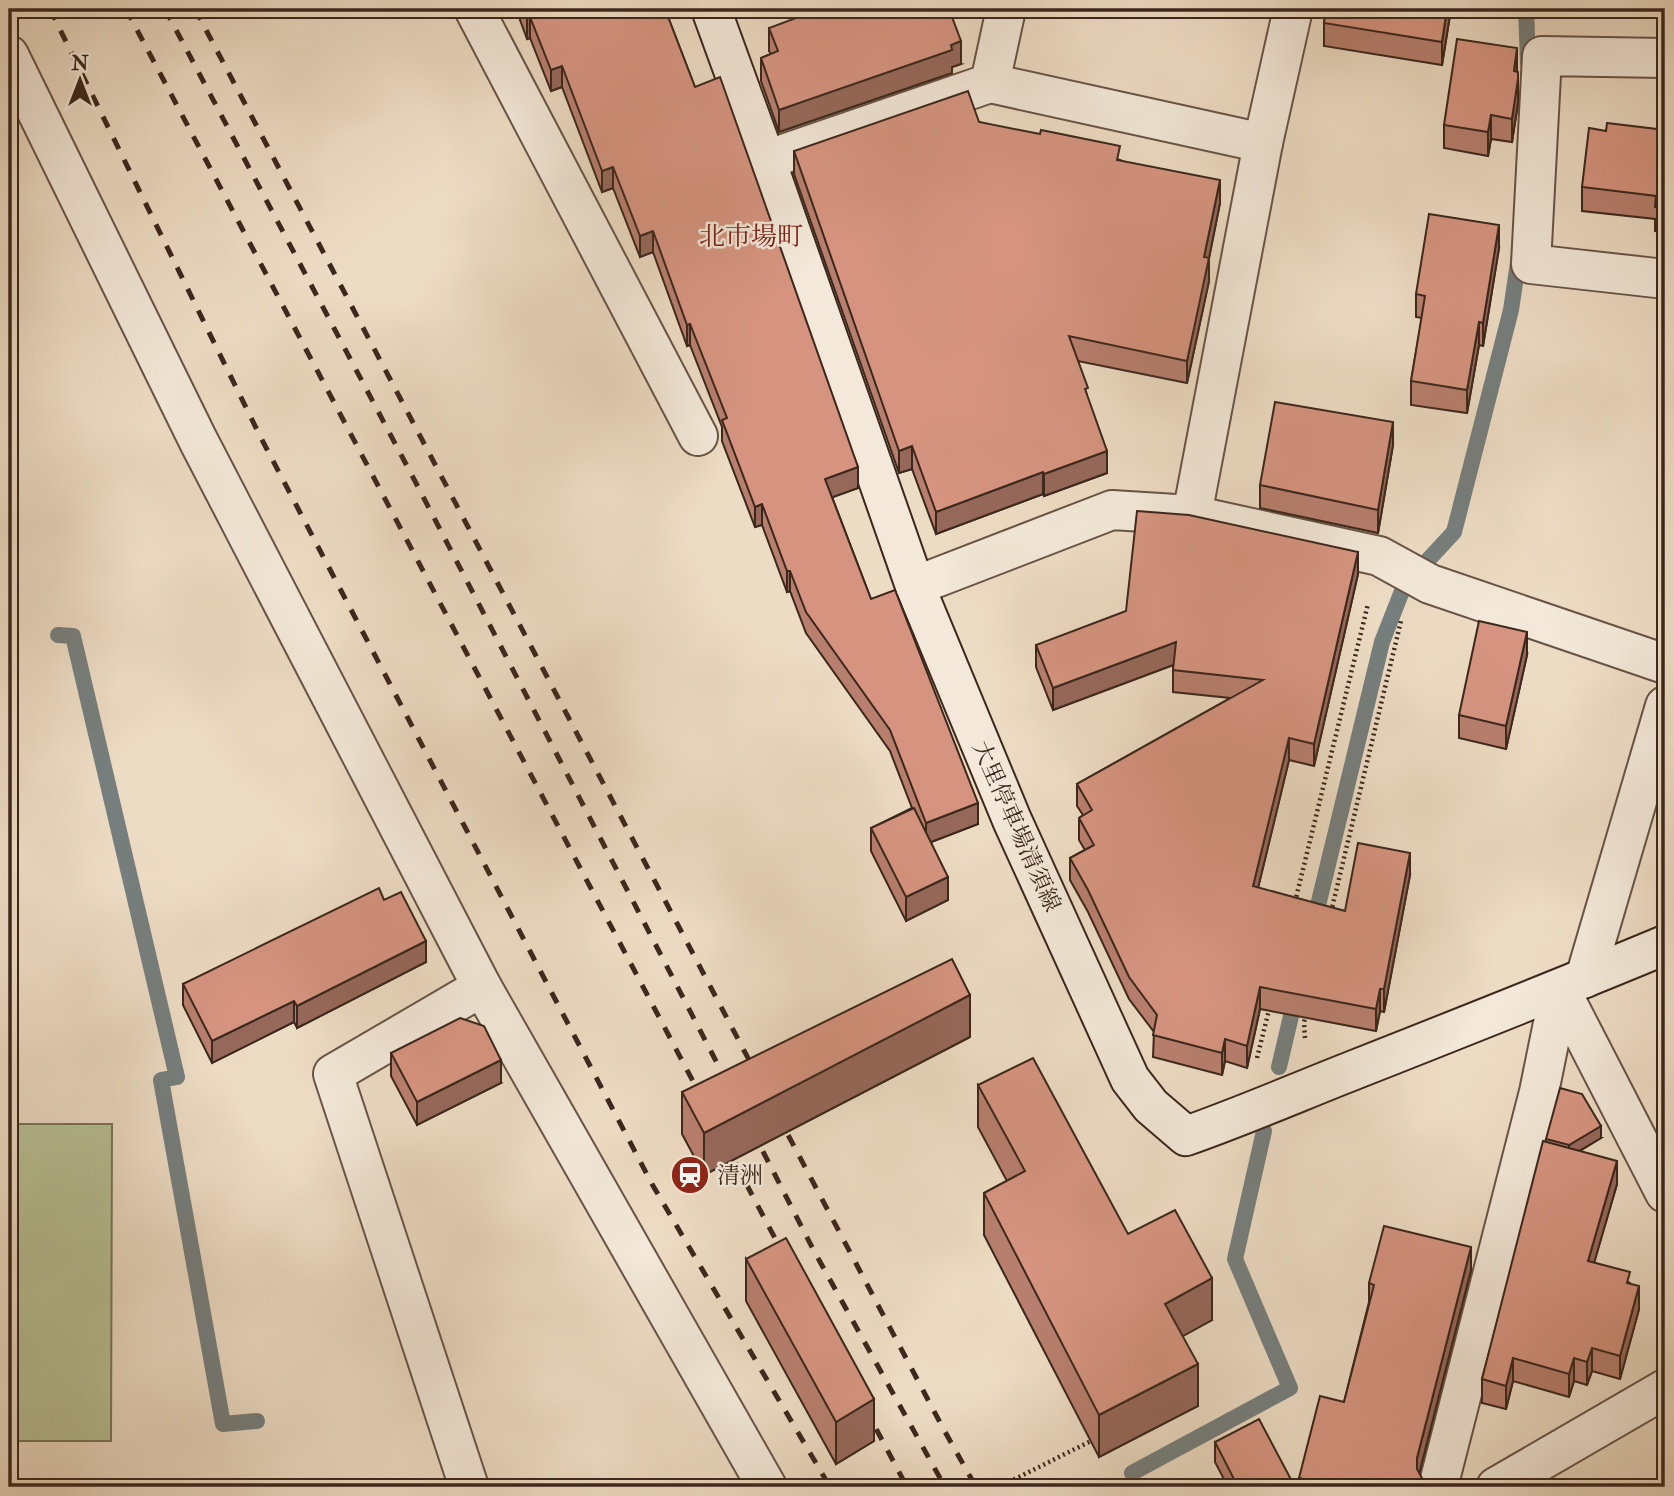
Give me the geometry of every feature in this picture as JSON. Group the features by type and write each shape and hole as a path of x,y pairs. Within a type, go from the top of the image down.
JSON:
{"street":[{"path":"474,9 698,436"},
{"name":"大里停車場清須線","path":"711,9 915,586 1012,820 1130,1079 1151,1107 1186,1136 1665,945"},
{"path":"990,83 1006,9"},
{"path":"1192,515 1263,143 1293,9"},
{"path":"9,55 198,440 482,987 767,1487"},
{"path":"1665,58 1542,56 1531,264 1665,279"},
{"path":"766,160 990,83 1263,143"},
{"path":"915,586 1112,510 1192,515 1406,571 1665,664"},
{"path":"1438,1487 1539,1092 1572,984 1665,706"},
{"path":"1572,984 1665,1194"},
{"path":"469,1487 333,1074 482,987"},
{"path":"1496,1487 1665,1389"}],"path":[{"path":"1295,902 1406,571"},
{"path":"1330,917 1403,614 1406,571"},
{"path":"1244,1115 1273,995"},
{"path":"1307,1009 1304,1022 1309,1088"},
{"path":"999,1487 1106,1433"}],"green space":[{"path":"9,1124 112,1124 111,1441 9,1441"}],"building":[{"path":"523,9 665,9 695,87 720,77 858,467 825,479 871,599 895,590 978,803 926,823 890,730 806,612 790,571 787,571 762,504 755,507 722,420 727,418 690,324 687,325 653,231 640,236 613,167 602,171 562,66 551,70 530,17 527,18"},
{"path":"820,9 949,9 961,41 951,45 952,50 779,110 761,58 778,51 769,28"},
{"path":"1326,9 1447,9 1442,42 1324,23"},
{"path":"1457,39 1517,48 1514,71 1518,72 1518,79 1512,119 1491,115 1488,132 1444,125"},
{"path":"968,91 979,122 1040,134 1041,130 1120,146 1117,160 1220,180 1204,257 1209,258 1187,361 1069,336 1107,451 936,512 912,446 899,451 794,151"},
{"path":"1607,123 1665,130 1665,208 1655,207 1656,196 1582,187 1589,128 1606,131"},
{"path":"1429,214 1499,225 1483,323 1479,322 1467,390 1411,381 1425,296 1416,294"},
{"path":"1275,402 1393,422 1378,510 1260,485"},
{"path":"1137,511 1189,515 1358,552 1314,744 1289,738 1253,886 1345,911 1358,843 1410,853 1384,989 1380,989 1376,1009 1260,987 1247,1046 1225,1039 1222,1053 1153,1035 1157,1015 1129,977 1070,858 1094,845 1079,818 1092,810 1077,784 1263,680 1173,670 1176,642 1053,688 1036,645 1126,611"},
{"path":"1479,621 1527,632 1506,726 1459,715"},
{"path":"1665,749 1665,775 1658,773"},
{"path":"914,808 948,877 906,897 871,828"},
{"path":"379,888 384,900 401,892 426,941 297,1006 294,1001 212,1041 183,984"},
{"path":"952,959 970,995 704,1133 682,1092"},
{"path":"460,1018 484,1026 501,1060 417,1102 391,1053"},
{"path":"1033,1058 1128,1234 1175,1210 1212,1278 1165,1304 1198,1364 1099,1415 984,1193 1025,1171 978,1085"},
{"path":"1560,1088 1582,1094 1601,1126 1569,1145 1546,1139"},
{"path":"1543,1141 1617,1161 1588,1261 1630,1272 1627,1283 1639,1286 1620,1356 1592,1348 1587,1362 1574,1358 1569,1374 1513,1358 1506,1386 1482,1379"},
{"path":"1384,1226 1471,1247 1417,1458 1417,1469 1422,1478 1419,1487 1336,1487 1299,1478 1320,1396 1344,1402 1374,1285 1369,1283"},
{"path":"786,1238 874,1399 836,1422 746,1259"},
{"path":"1259,1419 1295,1487 1238,1487 1215,1442"}],"waterway":[{"path":"1526,9 1528,63"},
{"path":"1314,922 1382,642 1404,586 1454,532 1511,310 1519,256"},
{"path":"58,635 73,636 177,1077 161,1080 223,1424 257,1421"},
{"path":"1279,1067 1296,995"},
{"path":"1132,1473 1290,1388 1235,1259 1264,1131"}],"railway":[{"path":"50,9 260,436 652,1184 830,1487"},
{"path":"126,9 705,1104"},
{"path":"165,9 416,483 731,1090"},
{"path":"195,9 758,1077"},
{"path":"777,1114 976,1487"},
{"path":"752,1130 814,1251 945,1487"},
{"path":"724,1142 786,1259"},
{"path":"865,1408 907,1487"}],"place":[{"name":"清洲","path":"690,1175"}],"district":[{"name":"北市場町","path":"751,236"}]}
